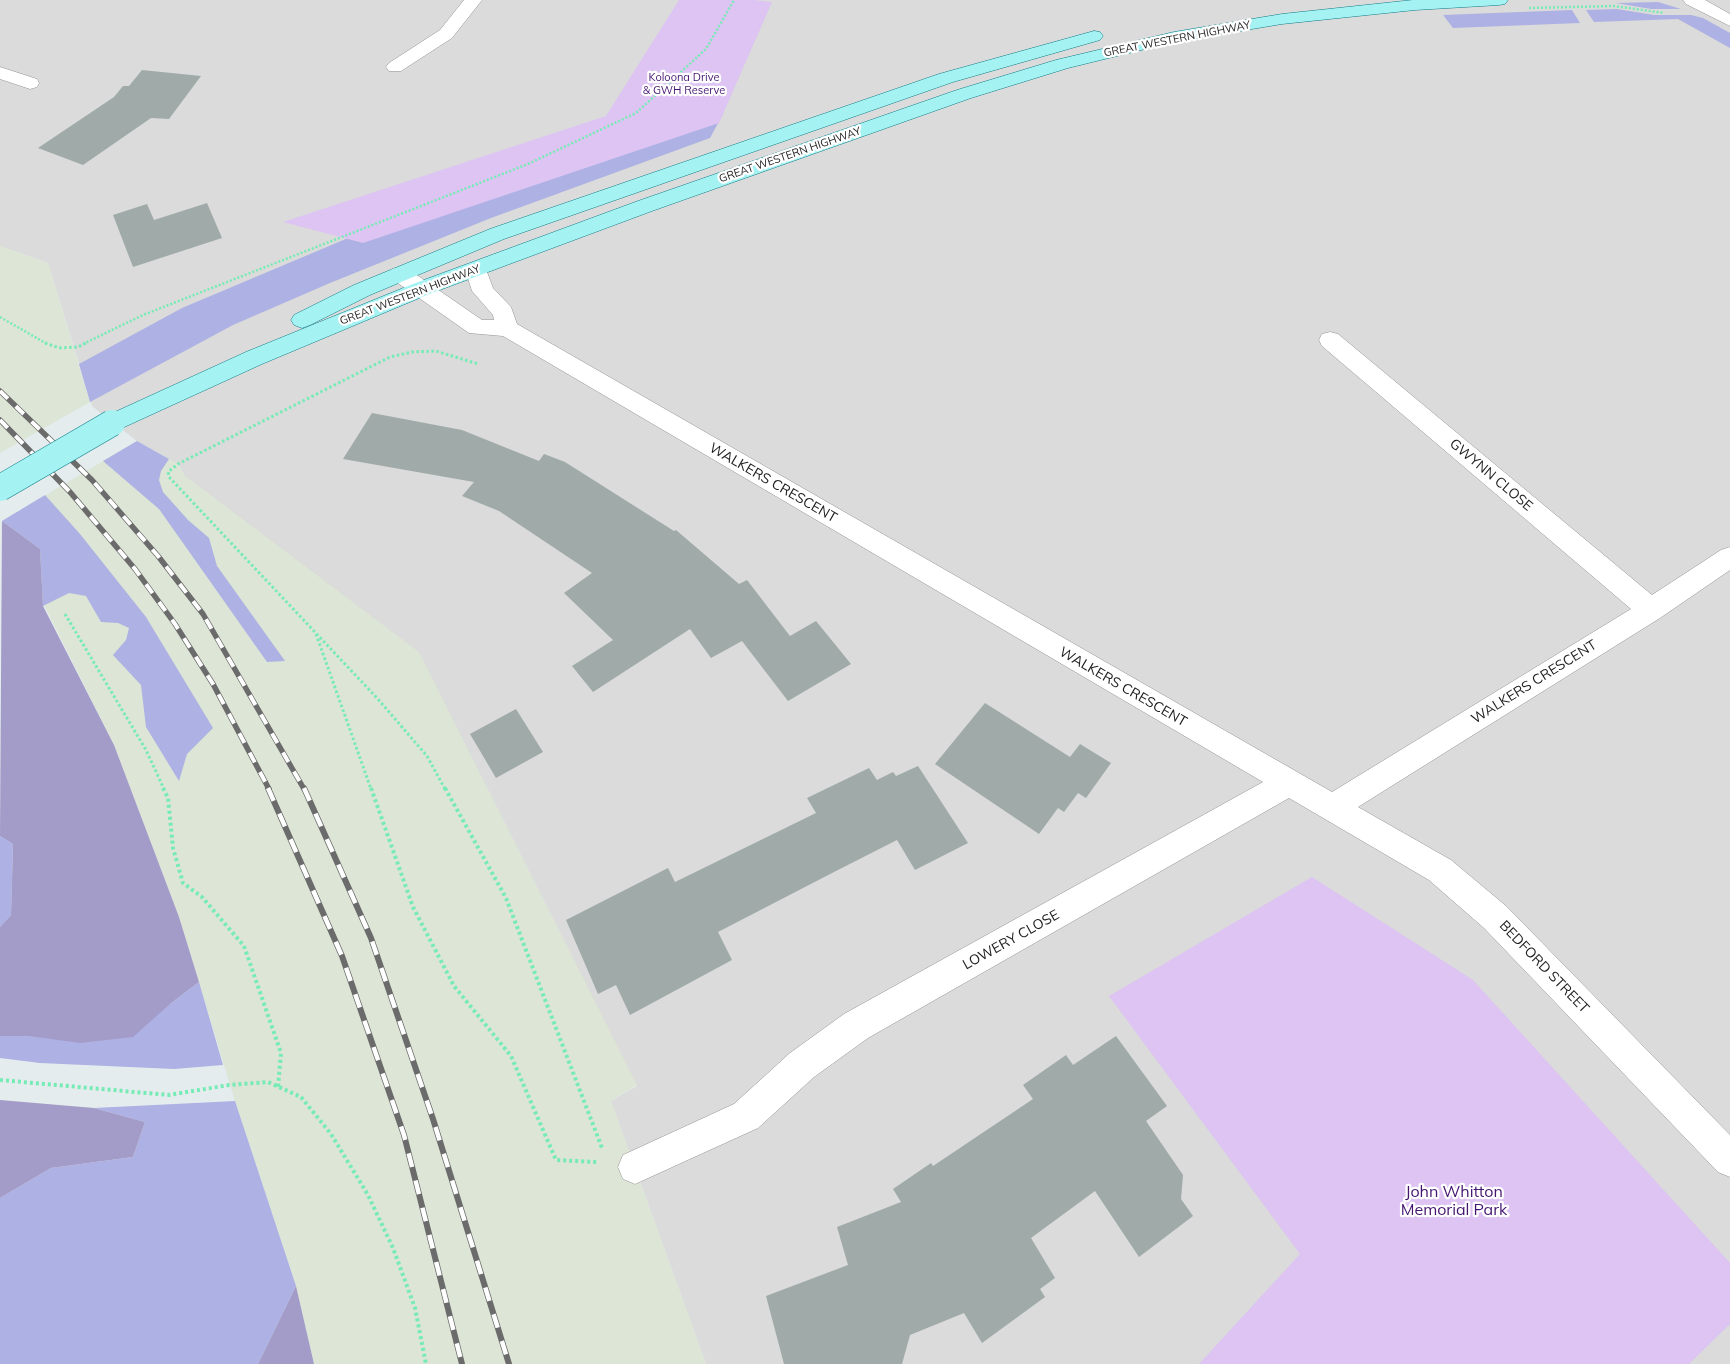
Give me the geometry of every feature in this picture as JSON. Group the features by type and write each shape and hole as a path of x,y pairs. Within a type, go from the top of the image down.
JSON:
{"main road":[{"name":"GREAT WESTERN HIGHWAY","path":"1250,6 1295,0"},
{"name":"GREAT WESTERN HIGHWAY","path":"112,423 254,358 421,289 599,222 964,94 1099,54 1174,37 1282,19 1415,4 1499,0"},
{"name":"GREAT WESTERN HIGHWAY","path":"0,488 112,423 282,330 362,290 497,234 886,98 1056,45 1111,32"}],"street":[{"path":"396,67 446,34 473,0"},
{"path":"1692,0 1730,21"},
{"path":"0,73 30,84"},
{"path":"400,274 477,328 507,328 503,312 483,291 476,269"},
{"name":"WALKERS CRESCENT","path":"507,328 1331,808 1651,610 1730,557"},
{"name":"GWYNN CLOSE","path":"1330,340 1651,610"},
{"name":"LOWERY CLOSE","path":"622,1164 746,1116 802,1065 856,1026 1289,783"},
{"name":"BEDFORD STREET","path":"1331,808 1408,850 1440,870 1467,892 1495,917 1730,1160"}],"path":[{"path":"0,317 46,344 59,348 78,347 143,315 528,164 636,113 706,49 734,0"},
{"path":"1522,8 1614,6 1670,13"},
{"path":"478,364 436,351 412,352 390,357 178,464 168,472 169,477 174,483 315,632 427,756 506,898 600,1146 622,1164"},
{"path":"65,614 146,750 168,798 173,848 183,883 202,897 244,946 281,1053 278,1087"},
{"path":"315,632 413,907 454,986 511,1056 556,1160 622,1164"},
{"path":"0,1080 169,1095 229,1085 268,1082 301,1097 331,1134 368,1195 393,1248 415,1308 426,1364"}],"shaded area":[{"path":"0,0 1730,0 1730,1364 706,1364 611,1101 637,1086 184,475 178,464 137,441 92,406 48,263 0,246"},
{"path":"1658,2 1681,9 1651,9 1616,3"},
{"path":"1617,9 1654,15 1691,15 1703,18 1730,33 1730,48 1678,19 1594,22 1586,10"},
{"path":"1572,10 1580,23 1453,28 1443,15"},
{"path":"723,114 710,138 491,218 330,283 233,325 90,402 79,364 182,308 367,230"},
{"path":"0,246 48,263 90,402 0,453"},
{"path":"137,441 178,464 184,475 419,652 637,1085 611,1101 706,1364 314,1364 296,1286 235,1101 179,917 114,745 2,521"},
{"path":"137,441 169,459 161,471 159,480 163,492 188,520 209,538 217,566 285,661 267,662 159,509 103,461"},
{"path":"45,495 80,534 146,617 213,728 187,754 179,781 146,727 141,685 113,655 126,640 129,628 118,623 101,622 86,596 69,593 43,606 40,549 2,521"},
{"path":"2,521 40,549 43,606 114,745 179,917 199,982 170,1004 133,1037 80,1043 29,1036 0,1036 0,927 11,915 13,844 0,836"},
{"path":"0,836 13,844 11,915 0,927"},
{"path":"199,982 223,1065 174,1069 40,1063 0,1058 0,1036 29,1036 170,1004"},
{"path":"0,1100 94,1108 145,1122 133,1157 51,1168 0,1198"},
{"path":"235,1101 296,1286 258,1364 0,1364 0,1198 51,1168 133,1157 145,1122 94,1108"},
{"path":"296,1286 314,1364 258,1364"}],"green space":[{"name":"Koloona Drive & GWH Reserve","path":"679,0 754,0 772,2 719,123 363,243 283,222 606,116"},
{"name":"John Whitton Memorial Park","path":"1312,877 1473,980 1730,1263 1730,1324 1689,1364 1199,1364 1300,1254 1109,996"}],"building":[{"path":"142,70 201,76 169,119 151,118 83,165 38,148 114,97 123,86 129,86"},
{"path":"207,203 222,238 133,267 113,215 147,204 154,220"},
{"path":"372,413 462,430 539,461 544,454 565,462 674,531 676,530 739,584 747,580 790,636 816,621 851,664 788,701 742,641 711,658 690,629 593,692 572,666 613,640 564,593 592,573 499,511 462,496 474,482 343,459"},
{"path":"985,703 1070,757 1080,744 1111,763 1086,798 1078,793 1064,812 1058,808 1039,834 935,764"},
{"path":"516,709 543,752 496,778 470,734"},
{"path":"918,766 968,843 915,870 897,840 834,872 718,932 732,960 630,1015 616,985 598,994 566,920 668,868 675,882 816,813 807,798 869,768 877,780 893,772 896,776"},
{"path":"1116,1036 1167,1106 1146,1121 1183,1175 1181,1199 1193,1216 1139,1257 1095,1191 1031,1238 1055,1278 1040,1289 1045,1297 982,1343 964,1313 910,1335 902,1364 784,1364 766,1296 848,1265 837,1227 901,1202 893,1189 931,1163 933,1166 1033,1099 1023,1085 1066,1055 1073,1065"}],"railway":[{"path":"0,391 92,480 158,556 203,614 304,789"},
{"path":"0,420 70,492 135,569 175,624 213,684 269,789"},
{"path":"268,788 342,956 404,1135 462,1364"},
{"path":"304,788 371,938 433,1119 509,1364"}]}
